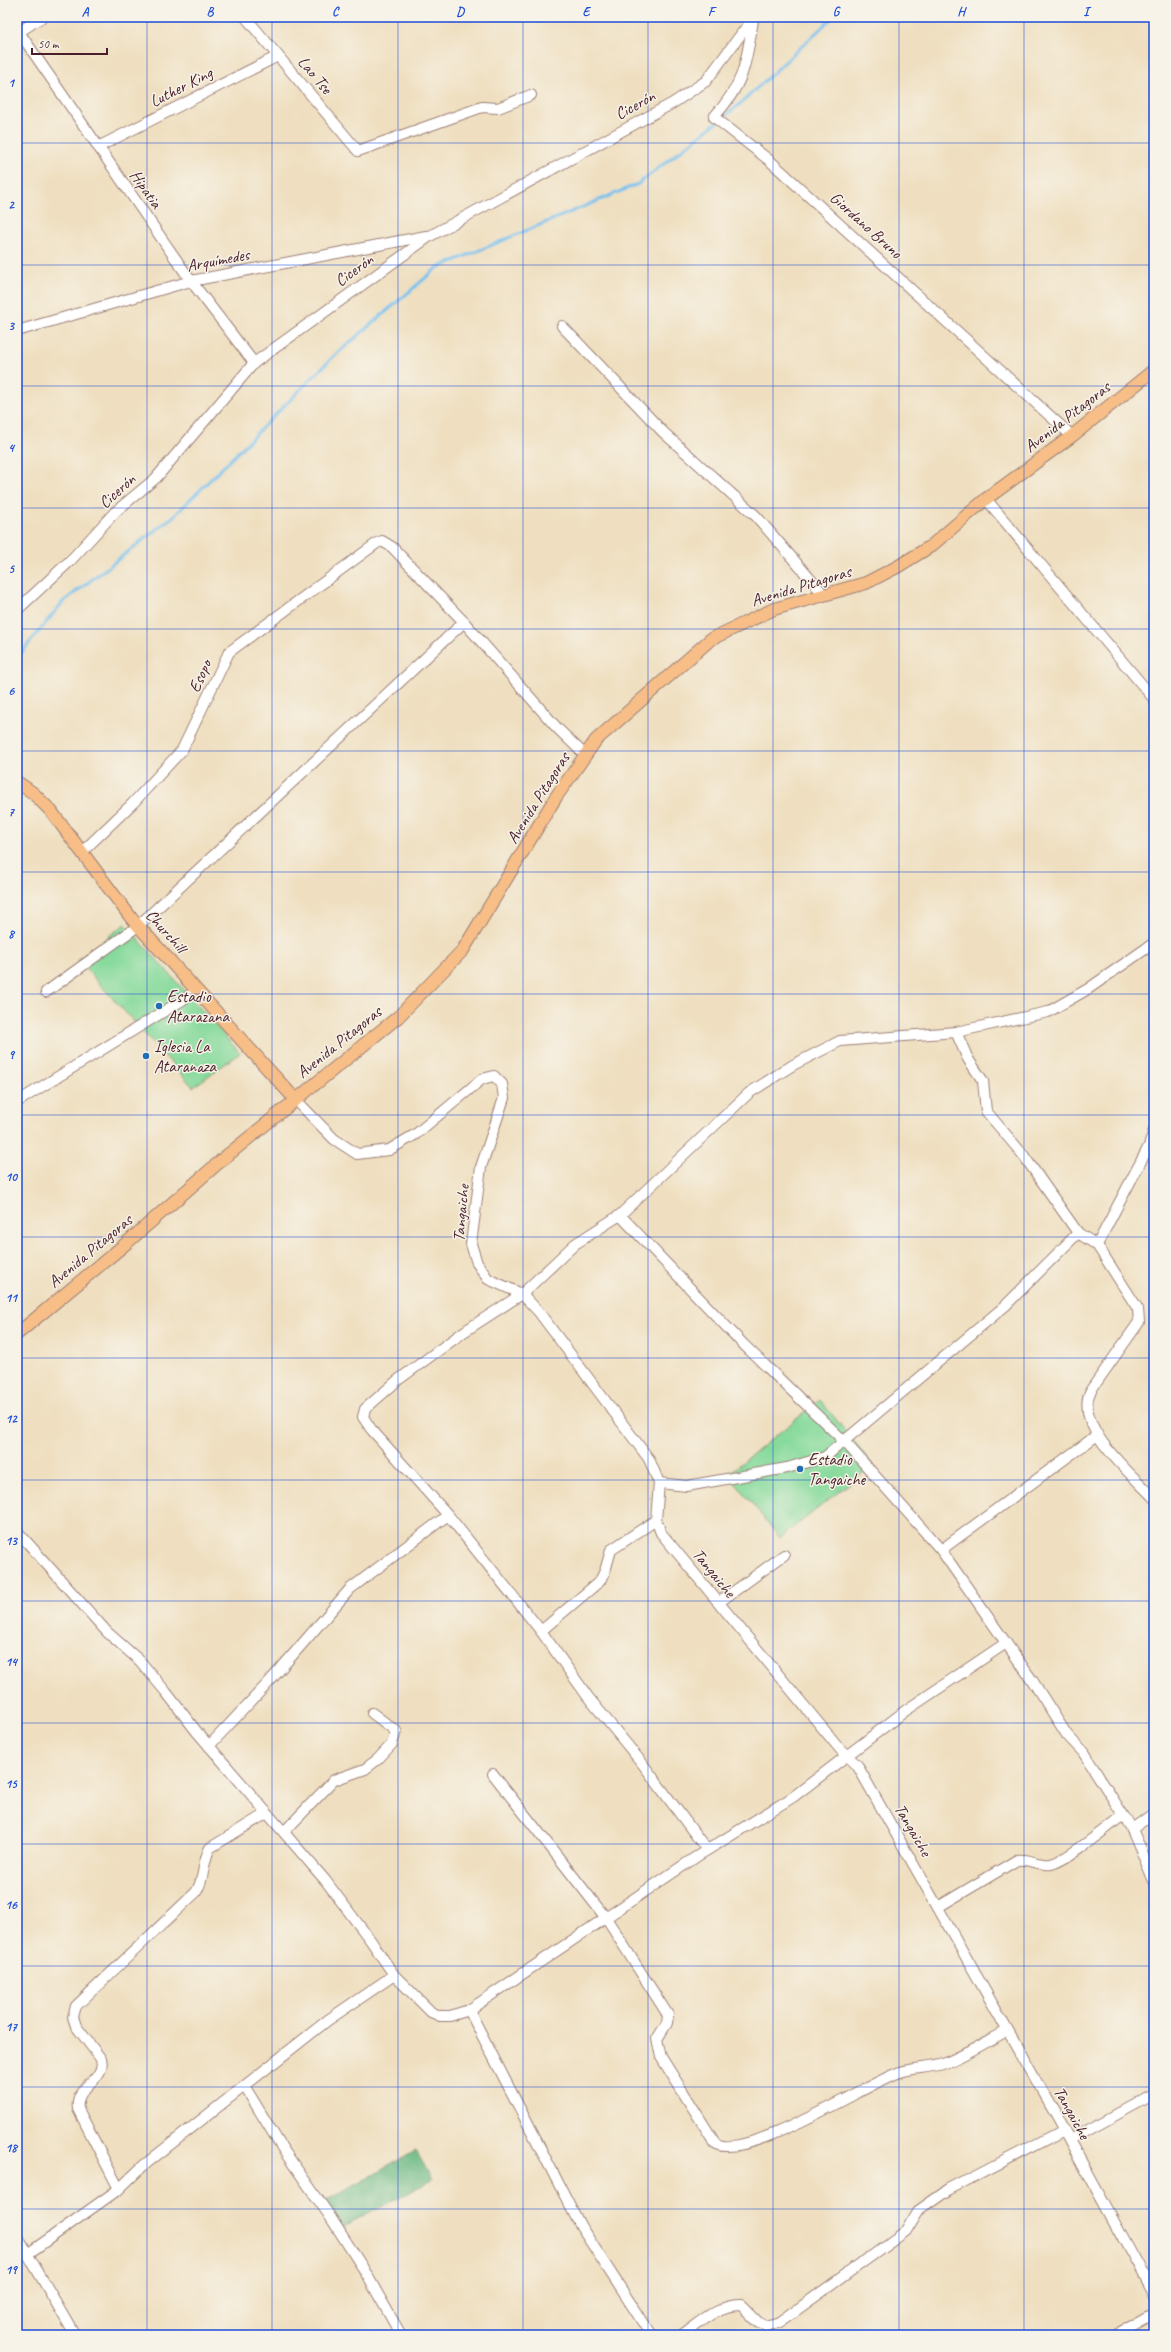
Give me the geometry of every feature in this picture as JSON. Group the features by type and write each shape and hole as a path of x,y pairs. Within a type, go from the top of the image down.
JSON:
{"main road":[{"name":"Avenida Pitagoras","path":"17,1334 295,1099 398,1017 463,950 556,797 596,740 712,639 774,609 866,583 897,567 931,546 986,499 1072,436 1154,370"},
{"name":"Churchill","path":"17,782 33,793 51,811 138,926 295,1099"}],"street":[{"path":"18,31 42,17"},
{"name":"Lao Tse","path":"248,18 358,151 482,107 498,108 531,95"},
{"name":"Giordano Bruno","path":"754,18 746,65 738,86 715,118 769,160 1072,436"},
{"name":"Cicerón","path":"17,610 71,560 115,512 156,478 254,363 430,236 673,103 706,81 754,18"},
{"name":"Hipatia","path":"18,31 191,281 254,363"},
{"name":"Luther King","path":"98,147 278,56"},
{"name":"Arquímedes","path":"17,331 191,281 430,236"},
{"path":"562,326 663,432 756,516 824,595"},
{"path":"986,499 1154,698"},
{"name":"Esopo","path":"82,852 133,803 182,750 229,652 377,543 387,542 464,622"},
{"path":"46,992 138,926 464,622 557,728 585,754"},
{"path":"707,1850 642,1763 588,1696 541,1631 448,1515 372,1429 364,1417 365,1409 398,1380 466,1331 522,1294 575,1244 620,1215 749,1093 792,1065 840,1041 956,1032 1048,1012 1088,989 1154,943"},
{"path":"17,1102 197,991"},
{"path":"956,1032 968,1059 983,1081 986,1111 1024,1156 1078,1233 1097,1245 1140,1314 1137,1328 1088,1396 1086,1405 1096,1436 1154,1498"},
{"name":"Tangaiche","path":"295,1099 334,1139 357,1154 389,1150 416,1134 482,1079 494,1076 502,1084 504,1098 481,1167 471,1244 477,1264 488,1279 522,1294 538,1311 649,1460 659,1483 656,1520 661,1533 718,1603 857,1765 1070,2140 1154,2295"},
{"path":"1097,1245 1151,1150 1154,1130"},
{"path":"620,1215 742,1343 845,1442 941,1550 1006,1643 1067,1735 1083,1752 1122,1816 1132,1829 1154,1881"},
{"path":"659,1483 687,1486 787,1468 825,1457 845,1442 1005,1306 1078,1233"},
{"path":"941,1550 1096,1436"},
{"path":"209,1746 270,1681 350,1589 448,1515"},
{"path":"541,1631 600,1581 605,1571 611,1550 656,1520"},
{"path":"17,1531 107,1632 140,1661 209,1746 339,1898 394,1975 430,2012 440,2016 450,2016 469,2010 707,1850 792,1797 846,1754 905,1711 1006,1643"},
{"path":"718,1603 784,1554"},
{"path":"284,1832 334,1780 365,1769 392,1744 396,1731 372,1713"},
{"path":"493,1774 606,1918 668,2015 667,2024 657,2039 661,2057 715,2144 720,2147 734,2147 801,2122 870,2085 901,2071 931,2067 945,2063 1007,2031"},
{"path":"119,2189 78,2109 76,2100 80,2093 101,2071 103,2065 101,2059 76,2026 73,2017 76,2006 196,1892 200,1886 206,1856 210,1848 267,1813"},
{"path":"1132,1829 1154,1813"},
{"path":"938,1907 1017,1860 1024,1859 1043,1864 1057,1862 1122,1816"},
{"path":"29,2253 119,2189 143,2166 328,2020 394,1975"},
{"path":"469,2010 581,2227 652,2335"},
{"path":"245,2087 284,2151 329,2214 364,2268 401,2335"},
{"path":"1070,2140 1154,2094"},
{"path":"682,2335 723,2307 732,2305 741,2305 759,2323 765,2326 780,2322 906,2231 918,2211 928,2202 994,2164 1064,2130"},
{"path":"17,2236 29,2253 75,2335"},
{"path":"1115,2335 1154,2312"}],"green space":[{"path":"125,924 240,1053 193,1087 78,960"},
{"path":"820,1400 873,1465 780,1538 728,1474"},
{"path":"416,2151 432,2179 341,2229 325,2201"}],"waterway":[{"path":"17,658 63,602 174,516 333,357 437,268 638,184 739,105 833,17"}],"place":[{"name":"Estadio Atarazana","path":"159,1006"},
{"name":"Iglesia La Ataranaza","path":"146,1056"},
{"name":"Estadio Tangaiche","path":"800,1469"}]}
